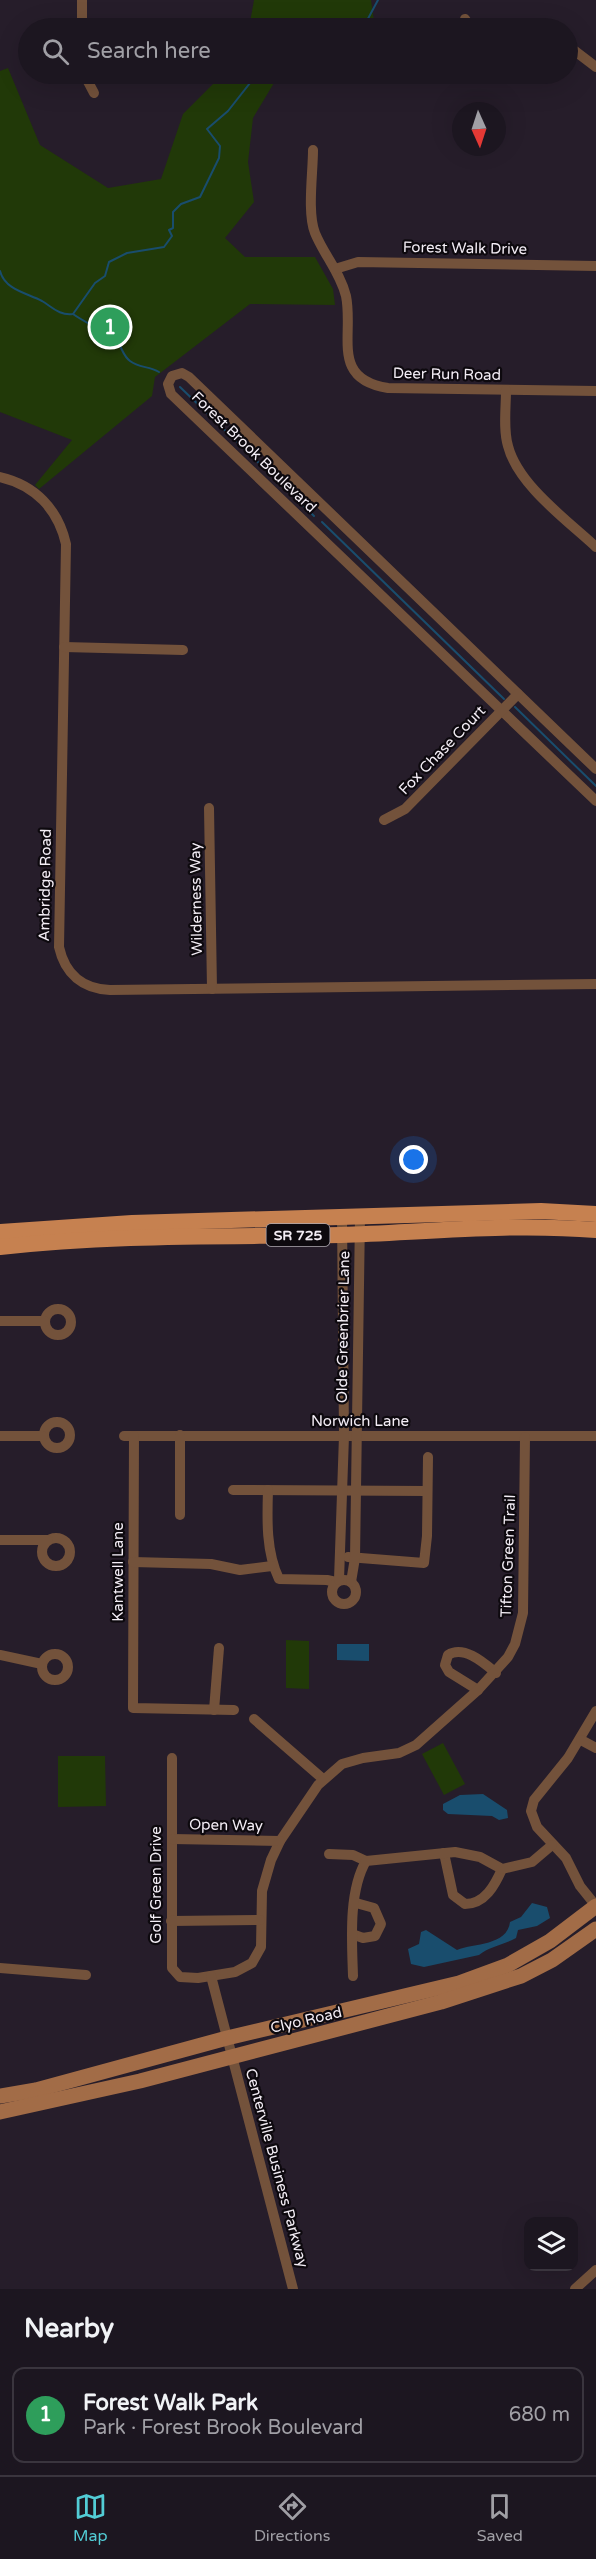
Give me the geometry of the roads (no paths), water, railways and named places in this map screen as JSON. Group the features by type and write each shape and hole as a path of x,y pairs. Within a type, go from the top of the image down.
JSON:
{"main road":[{"name":"SR 725","path":"0,1247 133,1229 343,1234 360,1225 542,1211 596,1214"},
{"name":"SR 725","path":"0,1232 133,1229 342,1217 360,1225 544,1227 596,1230"}],"street":[{"path":"82,0 82,18"},
{"path":"578,53 596,67"},
{"path":"89,84 94,93"},
{"name":"Deer Run Road","path":"313,150 312,219 315,232 335,269 346,296 350,364 368,383 388,388 596,392"},
{"name":"Forest Walk Drive","path":"335,269 358,262 596,266"},
{"name":"Forest Brook Boulevard","path":"596,769 189,376 182,373 172,376 168,384 171,394 596,801"},
{"path":"506,390 506,436 513,462 525,479 596,547"},
{"name":"Ambridge Road","path":"0,477 19,483 41,498 51,508 63,532 66,554 59,947 64,964 83,984 100,990 596,984"},
{"path":"64,647 183,650"},
{"name":"Fox Chase Court","path":"384,820 405,809 518,694"},
{"name":"Wilderness Way","path":"209,808 212,989"},
{"name":"Olde Greenbrier Lane","path":"342,1217 344,1436 341,1490 342,1556 338,1581 332,1589 333,1597 339,1603 347,1604 354,1599 356,1592 351,1582 355,1558 360,1225"},
{"path":"0,1322 45,1322"},
{"path":"180,1435 180,1515"},
{"path":"0,1436 43,1436"},
{"name":"Norwich Lane","path":"129,1436 596,1436"},
{"name":"Kantwell Lane","path":"129,1436 133,1562 133,1708 214,1710"},
{"name":"Tifton Green Trail","path":"211,1976 235,1972 252,1964 261,1947 260,1920 265,1876 280,1841 323,1779 333,1770 353,1760 408,1749 496,1673 515,1644 523,1613 525,1437"},
{"path":"342,1556 424,1563 427,1536 428,1456"},
{"path":"233,1490 427,1491"},
{"path":"268,1490 268,1537 272,1566 282,1581 351,1582"},
{"path":"0,1539 48,1540"},
{"path":"133,1562 212,1564 240,1570 272,1566"},
{"path":"219,1648 214,1710 234,1710"},
{"path":"478,1690 449,1672 445,1665 448,1655 456,1652 464,1653 496,1673"},
{"path":"0,1654 42,1665"},
{"path":"596,1711 581,1740 531,1806 537,1827 566,1858 580,1886 596,1906"},
{"path":"254,1719 323,1779"},
{"path":"581,1740 596,1748"},
{"name":"Golf Green Drive","path":"172,1758 171,1960 176,1974 185,1978 211,1976"},
{"name":"Open Way","path":"172,1839 280,1841"},
{"path":"329,1854 352,1855 366,1861 444,1853 469,1854 502,1869 532,1862 552,1845"},
{"path":"444,1853 453,1895 465,1904 482,1900 492,1888 502,1869"},
{"path":"353,1977 352,1934 358,1881 366,1861"},
{"path":"352,1934 363,1938 375,1936 381,1924 374,1908 356,1903"},
{"name":"Clyo Road","path":"0,2096 36,2090 227,2038 459,1983 516,1960 550,1941 596,1906"},
{"path":"171,1921 260,1920"},
{"name":"Clyo Road","path":"0,2112 120,2086 441,2002 521,1976 552,1960 596,1929"},
{"path":"0,1968 86,1975"},
{"path":"211,1976 232,2055"},
{"name":"Centerville Business Parkway","path":"232,2055 293,2289"},
{"path":"575,2289 596,2270"}],"water":[{"path":"337,1644 369,1644 369,1661 337,1660"},
{"path":"483,1794 507,1810 508,1818 499,1820 492,1816 448,1814 443,1810 443,1804 460,1795"},
{"path":"532,1903 547,1907 550,1918 537,1926 518,1930 516,1938 479,1955 424,1967 411,1964 408,1949 419,1944 421,1932 426,1930 457,1950 489,1942 503,1936 510,1922 521,1917"}],"waterway":[{"path":"368,18 378,0"},
{"path":"0,271 7,283 17,290 60,312 73,314 95,283 105,276 109,262 127,253 164,247 172,236 169,230 173,228 173,212 181,204 200,197 219,158 220,146 207,129 228,111 249,84"},
{"path":"73,314 112,338 119,344 130,361 159,372"},
{"path":"180,387 314,516"},
{"path":"322,522 504,699"},
{"path":"515,707 596,786"}],"place":[{"name":"Forest Walk Park","path":"110,327"}]}
